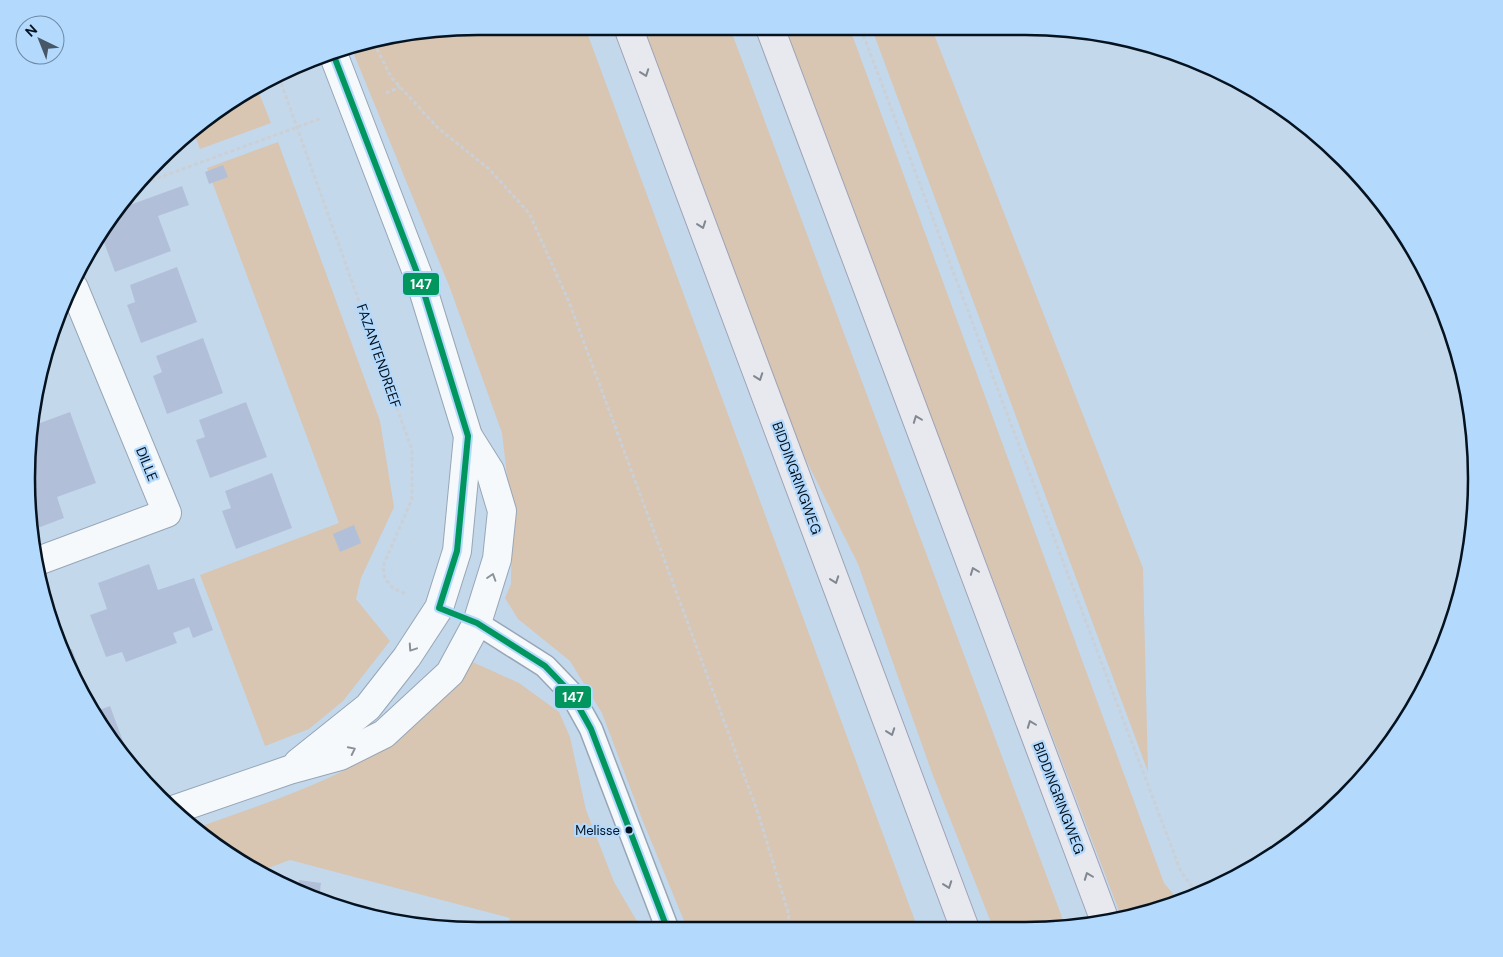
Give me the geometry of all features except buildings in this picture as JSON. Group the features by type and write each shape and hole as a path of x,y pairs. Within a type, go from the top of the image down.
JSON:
{"main road":[{"name":"BIDDINGRINGWEG","path":"631,35 962,922"},
{"name":"BIDDINGRINGWEG","path":"773,35 1103,914"}],"street":[{"path":"181,807 289,770 340,756 384,734 450,673 477,623 497,559 502,511 490,471 468,436 421,283 335,59"},
{"name":"DILLE","path":"43,559 167,513 76,293"},
{"path":"289,770 368,707 407,657 439,608 457,551 468,436"},
{"path":"439,608 477,623"}],"lane":[{"path":"477,623 545,666 571,693 591,729 665,922"}],"path":[{"path":"863,35 1181,872 1194,888"},
{"path":"376,47 391,77 438,128 489,169 529,212 569,302 754,803 789,915 788,922"},
{"name":"FAZANTENDREEF","path":"281,82 412,450 412,499 383,566 385,579 393,588 439,608"},
{"path":"150,181 298,127 400,87"}],"shaded area":[{"path":"588,35 915,922 685,922 642,819 602,713 570,661 518,619 505,598 511,584 512,518 502,433 450,288 354,53 392,44 449,36"},
{"path":"635,35 733,35 1063,920 991,922 932,773 858,564 781,410"},
{"path":"786,35 852,35 1164,883 1174,895 1119,911"},
{"path":"874,35 934,35 1143,568 1148,772"},
{"path":"259,93 271,123 200,149 196,137 232,110"},
{"path":"278,142 380,421 394,507 361,578 356,599 390,641 343,701 309,729 265,746 200,575 339,523 207,168"},
{"path":"468,660 519,683 559,712 570,737 586,810 614,882 637,922 509,922 510,918 290,860 267,868 232,847 203,825 327,779 358,763 387,746 415,725 440,701"}],"transit line":[{"name":"147","path":"335,59 421,283 468,436 457,551 439,608 477,623 545,666 571,693 591,729 665,922"}],"place":[{"name":"Melisse","path":"629,830"}]}
